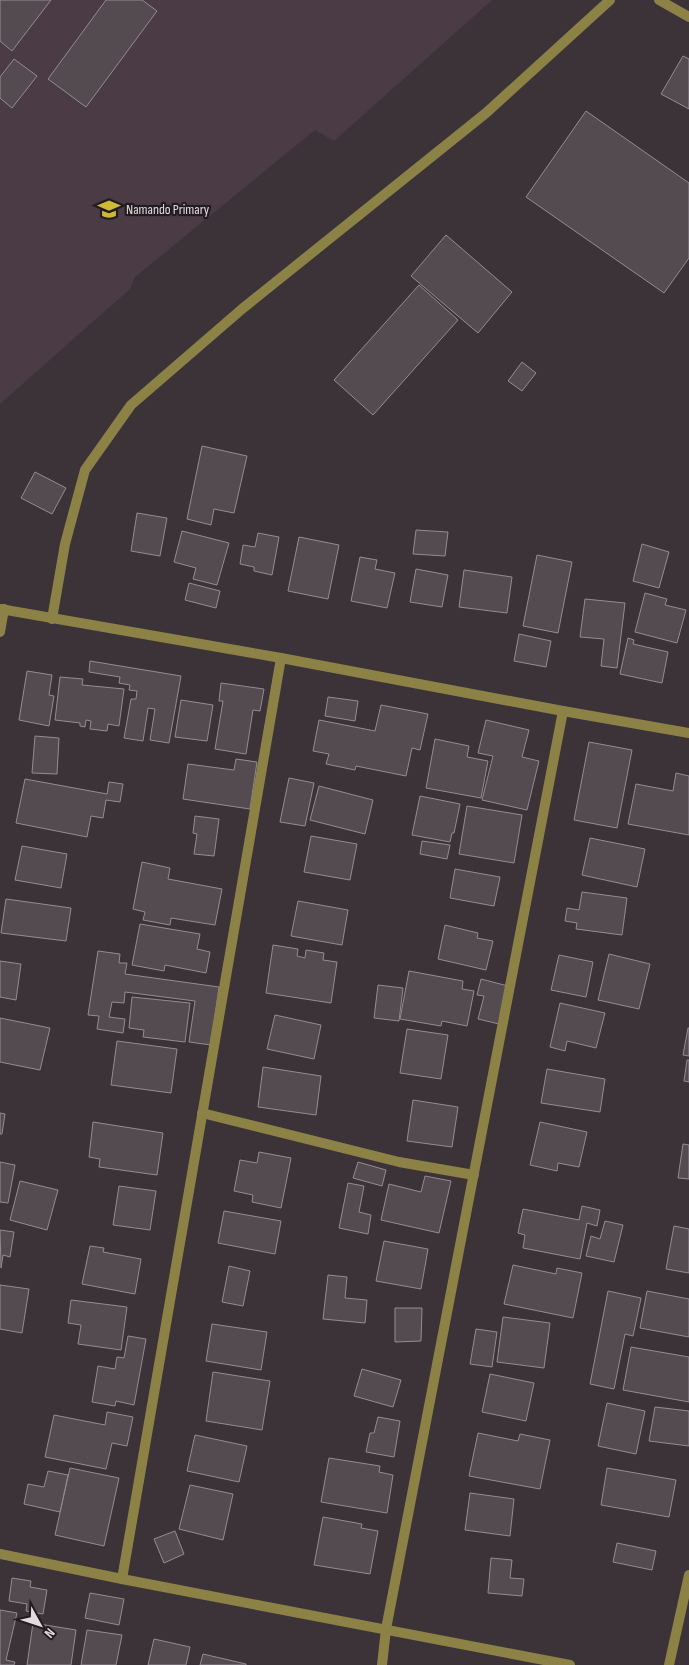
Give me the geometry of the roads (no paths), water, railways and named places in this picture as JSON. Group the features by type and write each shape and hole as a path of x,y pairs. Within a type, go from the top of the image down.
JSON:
{"street":[{"path":"52,619 65,544 85,470 131,405 242,309 486,113 610,0"},
{"path":"659,0 689,17"},
{"path":"0,632 2,609 281,658 563,712 689,733"},
{"path":"122,1579 281,658"},
{"path":"382,1665 386,1629 563,712"},
{"path":"202,1113 399,1162 474,1175"},
{"path":"0,1554 570,1665"},
{"path":"669,1665 689,1575"}],"place":[{"name":"Namando Primary","path":"109,209"}]}
